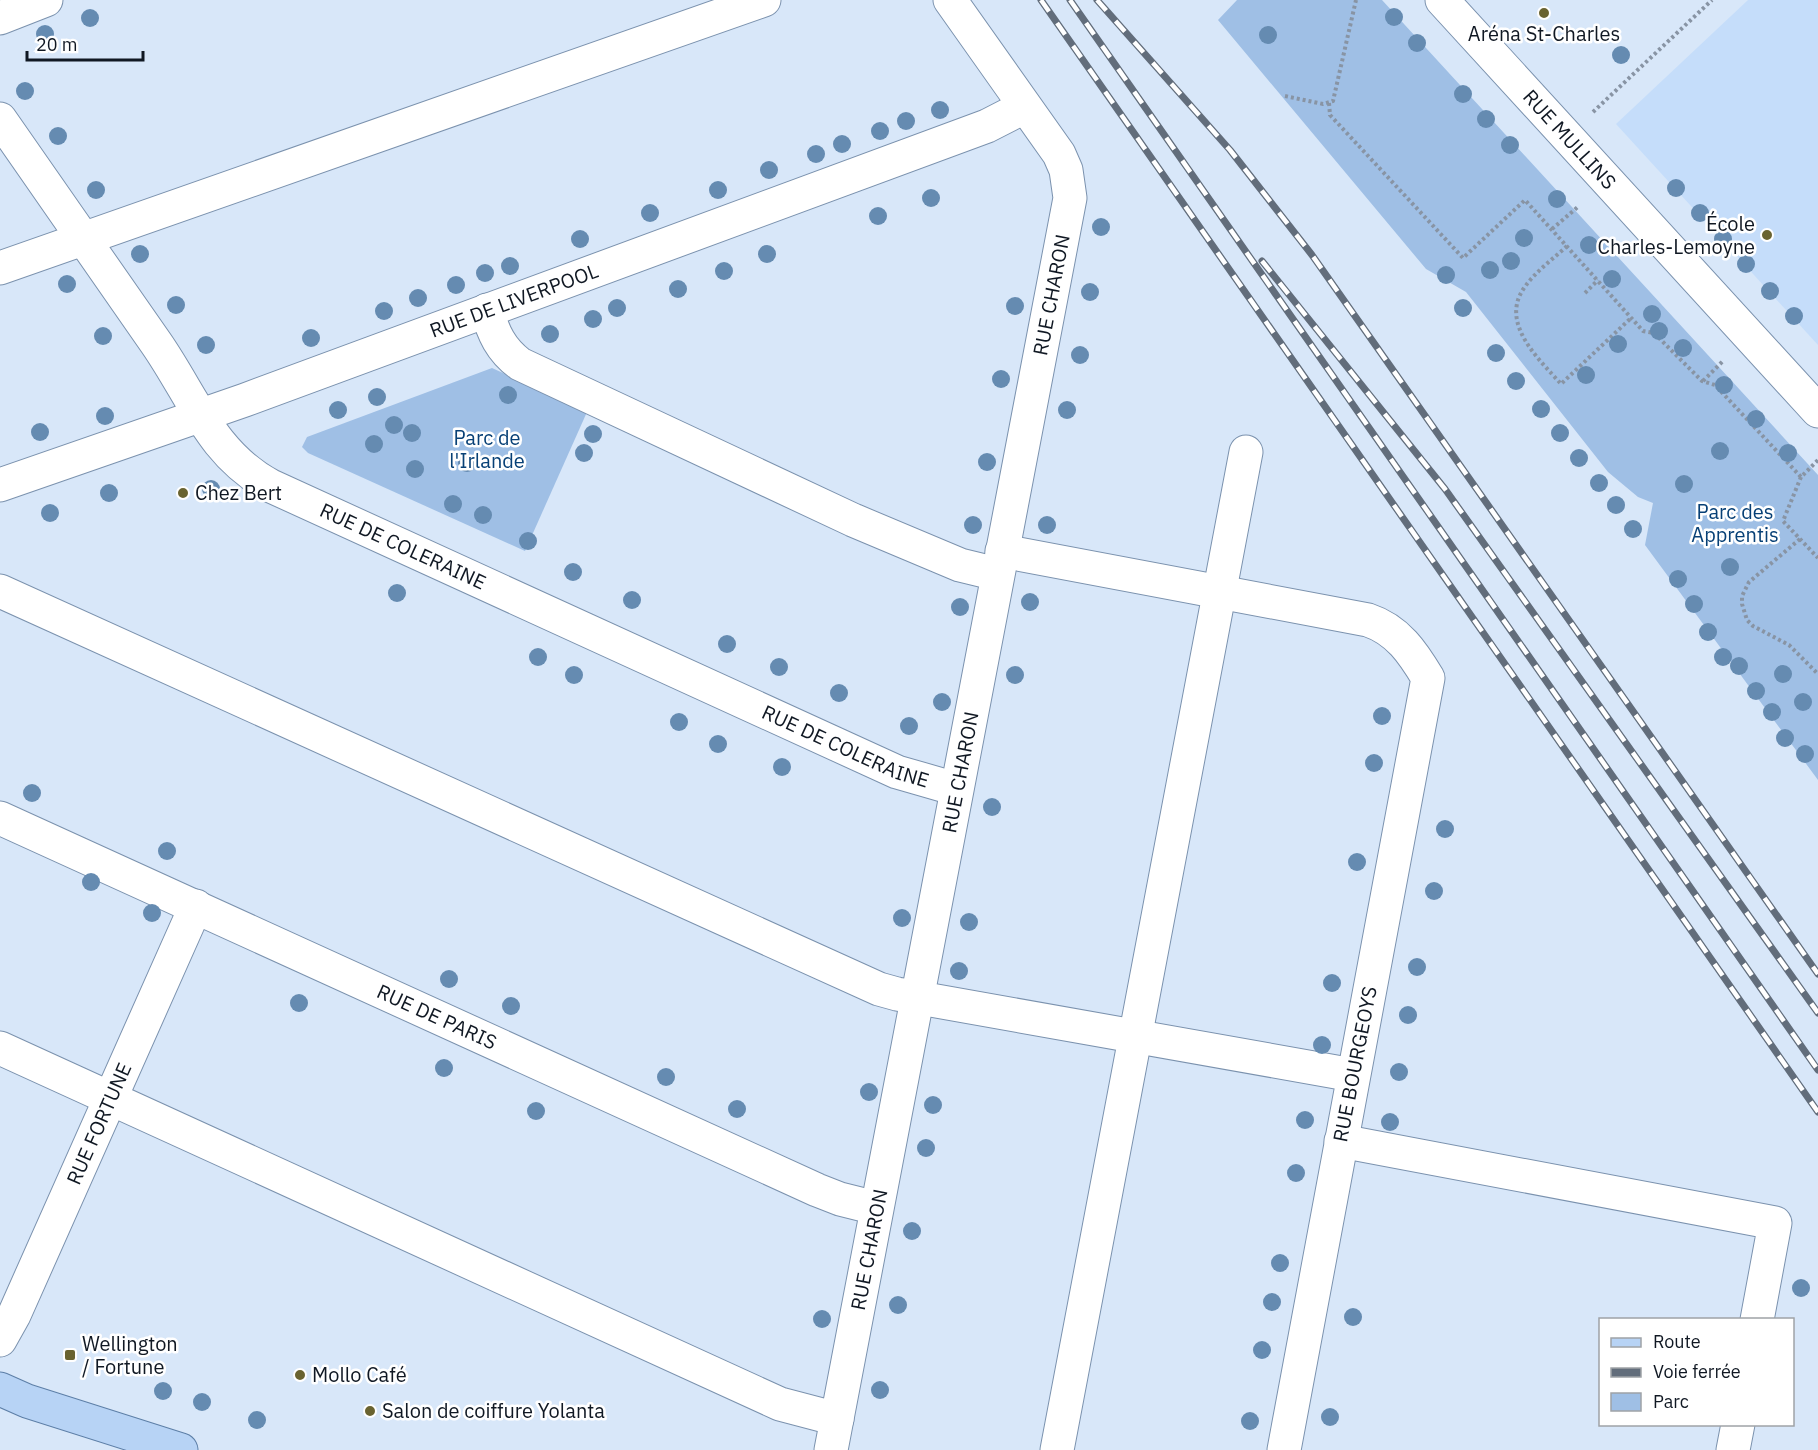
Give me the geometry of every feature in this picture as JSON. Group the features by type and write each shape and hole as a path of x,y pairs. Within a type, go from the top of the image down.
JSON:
{"main road":[{"path":"0,1389 27,1401 181,1450"}],"street":[{"path":"0,18 46,0"},
{"path":"0,268 764,0"},
{"name":"RUE CHARON","path":"834,1435 1070,198 1066,170 1059,154 950,0"},
{"name":"RUE MULLINS","path":"1442,0 1818,411"},
{"name":"RUE DE LIVERPOOL","path":"0,485 200,416 987,126 1024,107"},
{"name":"RUE DE COLERAINE","path":"0,120 170,362 200,416 242,469 271,486 897,772 956,789"},
{"path":"487,310 497,340 520,364 853,520 960,566 1000,563 1220,591"},
{"path":"1057,1450 1246,452"},
{"path":"0,591 879,989 916,998 1353,1075"},
{"name":"RUE BOURGEOYS","path":"1220,591 1377,623 1404,643 1428,678 1284,1450"},
{"name":"RUE DE PARIS","path":"0,818 817,1190 840,1199 876,1208"},
{"name":"RUE FORTUNE","path":"0,1340 14,1315 196,906"},
{"path":"0,1048 780,1404 834,1435"},
{"path":"1341,1141 1775,1223 1757,1318"},
{"path":"1733,1450 1738,1426"}],"path":[{"path":"1356,0 1330,115 1392,185 1463,258 1525,200 1643,331 1654,333 1702,381 1715,385 1801,477"},
{"path":"1594,111 1712,0"},
{"path":"1285,96 1333,102"},
{"path":"1552,229 1579,206"},
{"path":"1567,246 1525,286 1518,301 1517,323 1527,345 1561,384 1632,318"},
{"path":"1585,293 1598,280"},
{"path":"1818,460 1801,477 1783,521 1818,558"},
{"path":"1800,539 1749,582 1742,596 1742,604 1753,626 1789,645 1818,674"},
{"path":"1813,553 1818,548"}],"shaded area":[{"name":"École Charles-Lemoyne","path":"1748,0 1818,0 1818,345 1616,124"}],"green space":[{"name":"Parc des Apprentis","path":"1237,0 1382,0 1818,475 1818,780 1645,545 1653,503 1638,497 1608,472 1466,292 1426,269 1218,20"},
{"name":"Parc de l'Irlande","path":"492,368 587,412 525,551 308,453 302,447 307,437"}],"railway":[{"path":"1041,0 1818,1112"},
{"path":"1070,0 1818,1070"},
{"path":"1097,0 1230,150 1312,255 1818,974"},
{"path":"1262,261 1445,489 1818,1013"}],"place":[{"name":"Aréna St-Charles","path":"1544,13"},
{"name":"École Charles-Lemoyne","path":"1767,235"},
{"name":"Chez Bert","path":"183,493"},
{"name":"Wellington / Fortune","path":"70,1355"},
{"name":"Mollo Café","path":"300,1375"},
{"name":"Salon de coiffure Yolanta","path":"370,1411"}]}
